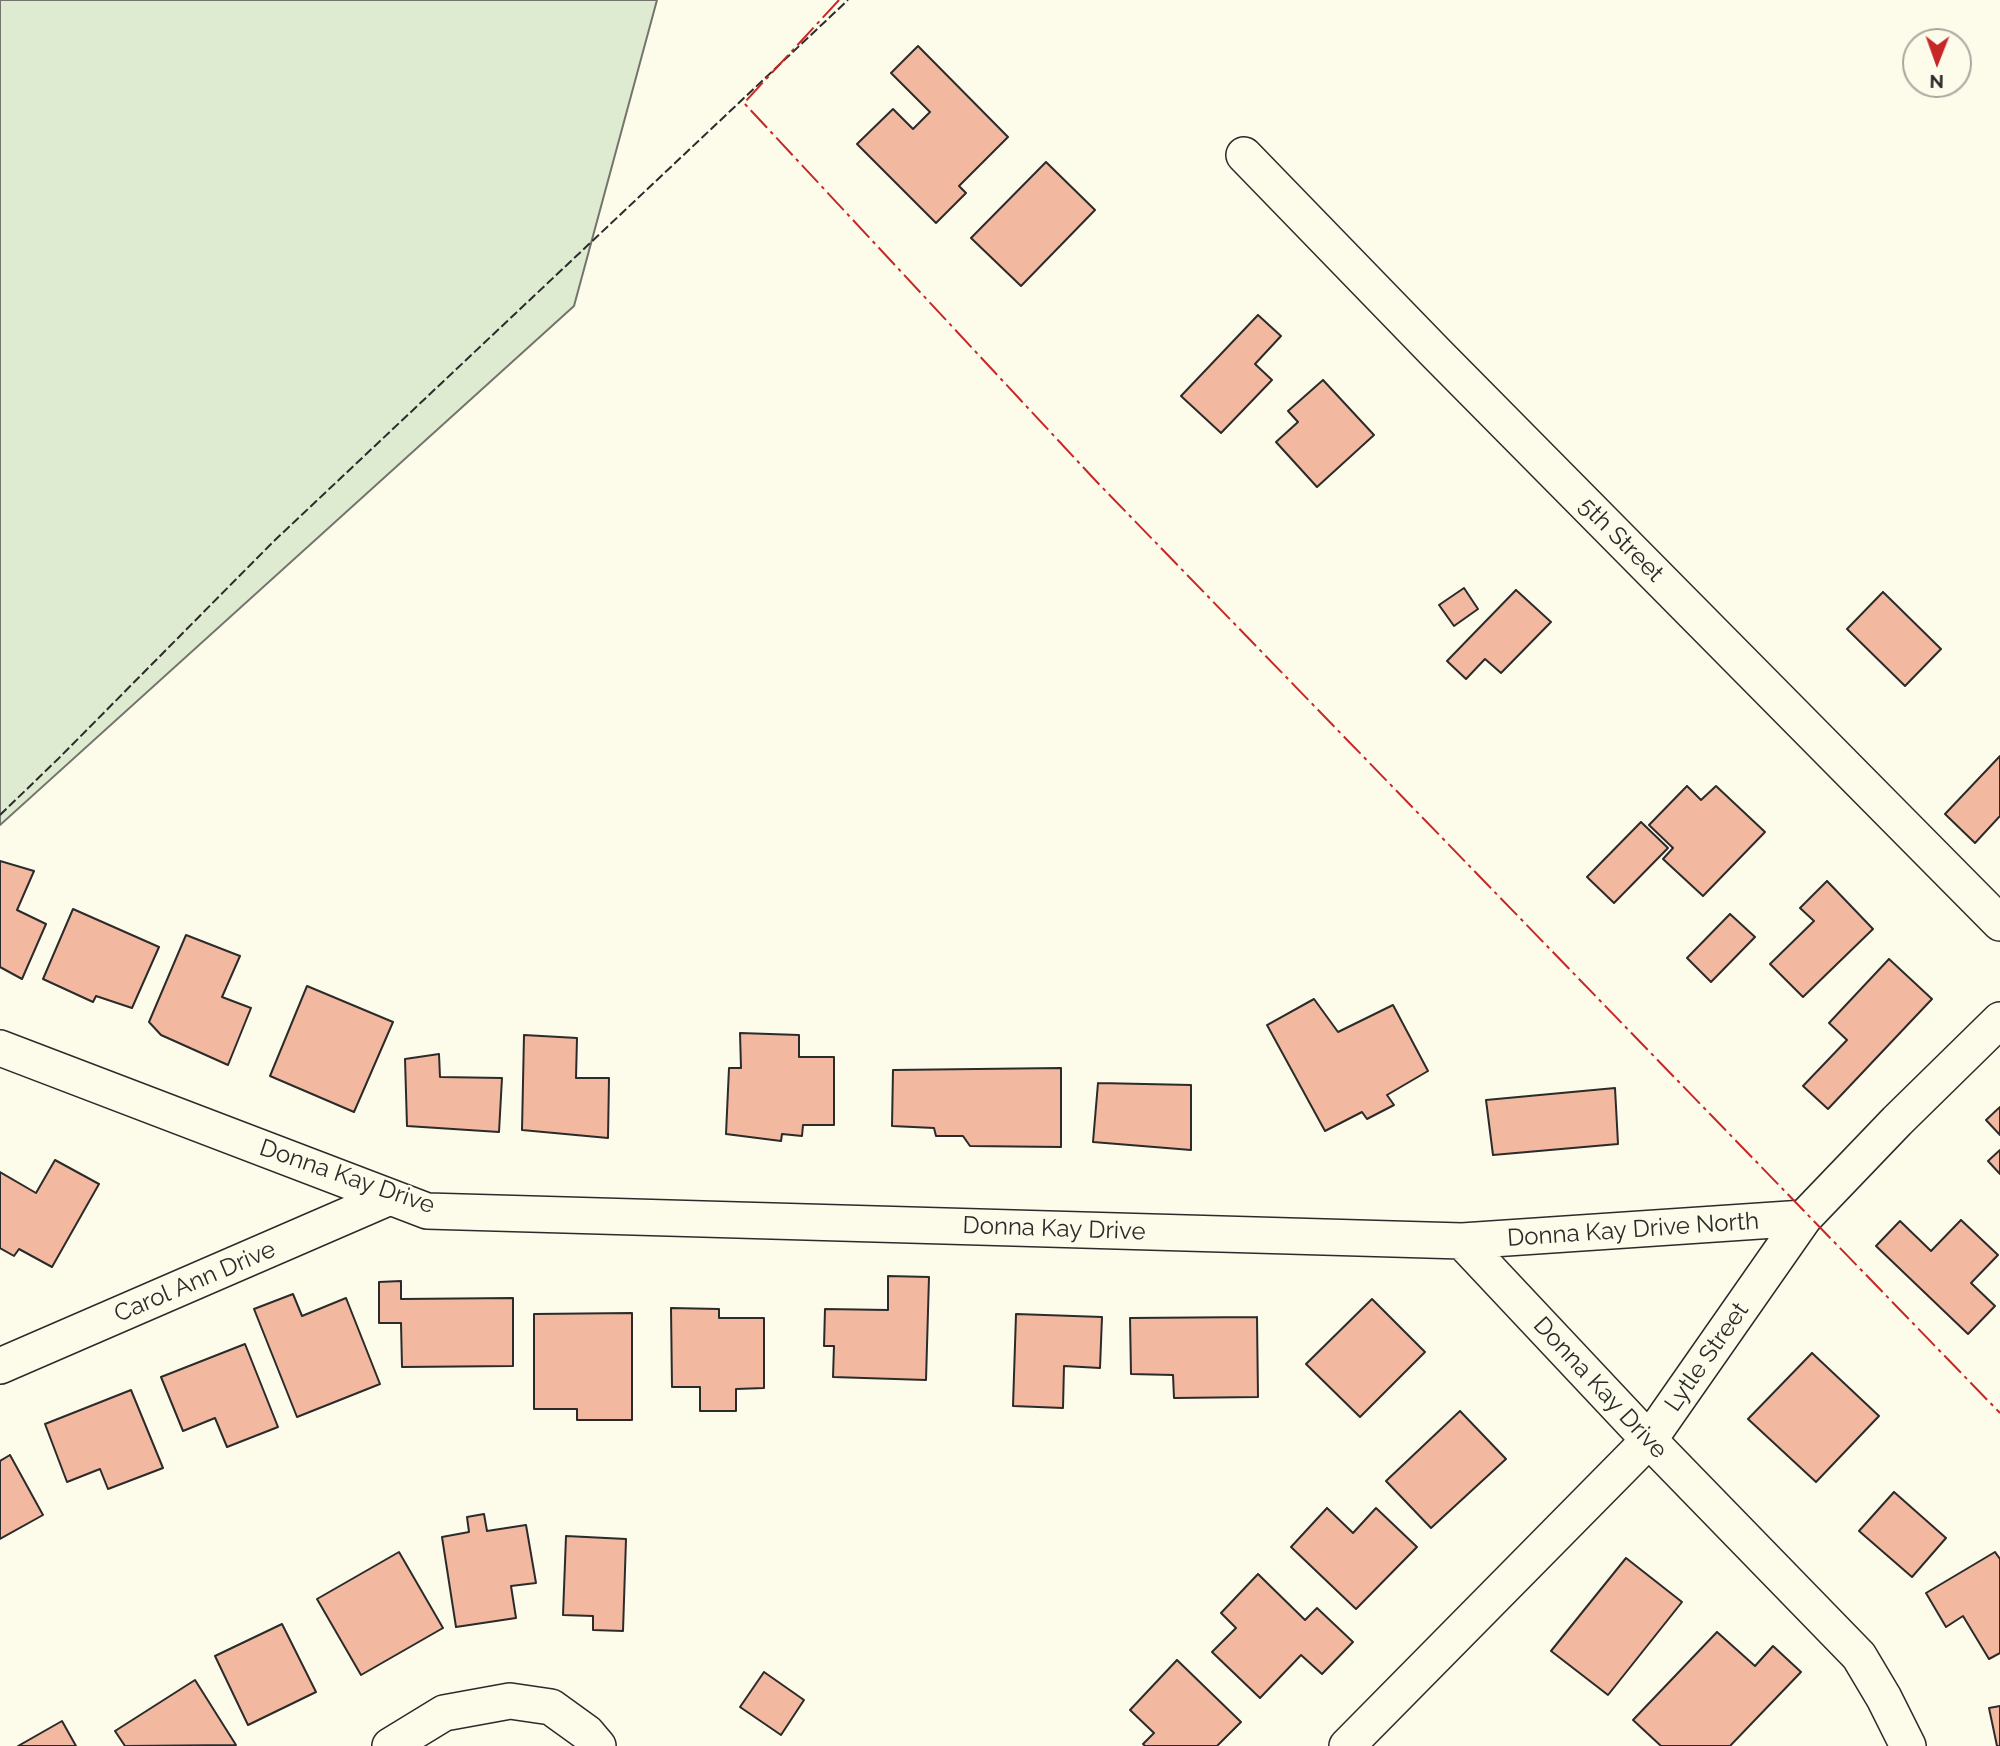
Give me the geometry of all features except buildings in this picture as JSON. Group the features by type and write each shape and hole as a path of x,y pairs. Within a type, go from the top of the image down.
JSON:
{"street":[{"name":"5th Street","path":"1244,156 1445,363 2000,923"},
{"name":"Lytle Street","path":"1347,1746 1649,1440 1804,1219 1897,1121 2000,1020"},
{"name":"Donna Kay Drive","path":"0,1048 427,1211 1462,1241 1649,1440 1859,1656 1885,1698 1908,1746"},
{"name":"Carol Ann Drive","path":"0,1366 390,1197"},
{"name":"Donna Kay Drive North","path":"1462,1241 1804,1219"},
{"path":"390,1746 444,1713 510,1701 551,1707 587,1733 598,1746"}],"green space":[{"path":"0,0 657,0 574,306 0,825"}],"fence":[{"path":"0,815 274,541 848,0"}],"power":[{"path":"839,0 744,103 1096,481 2000,1413"}]}
